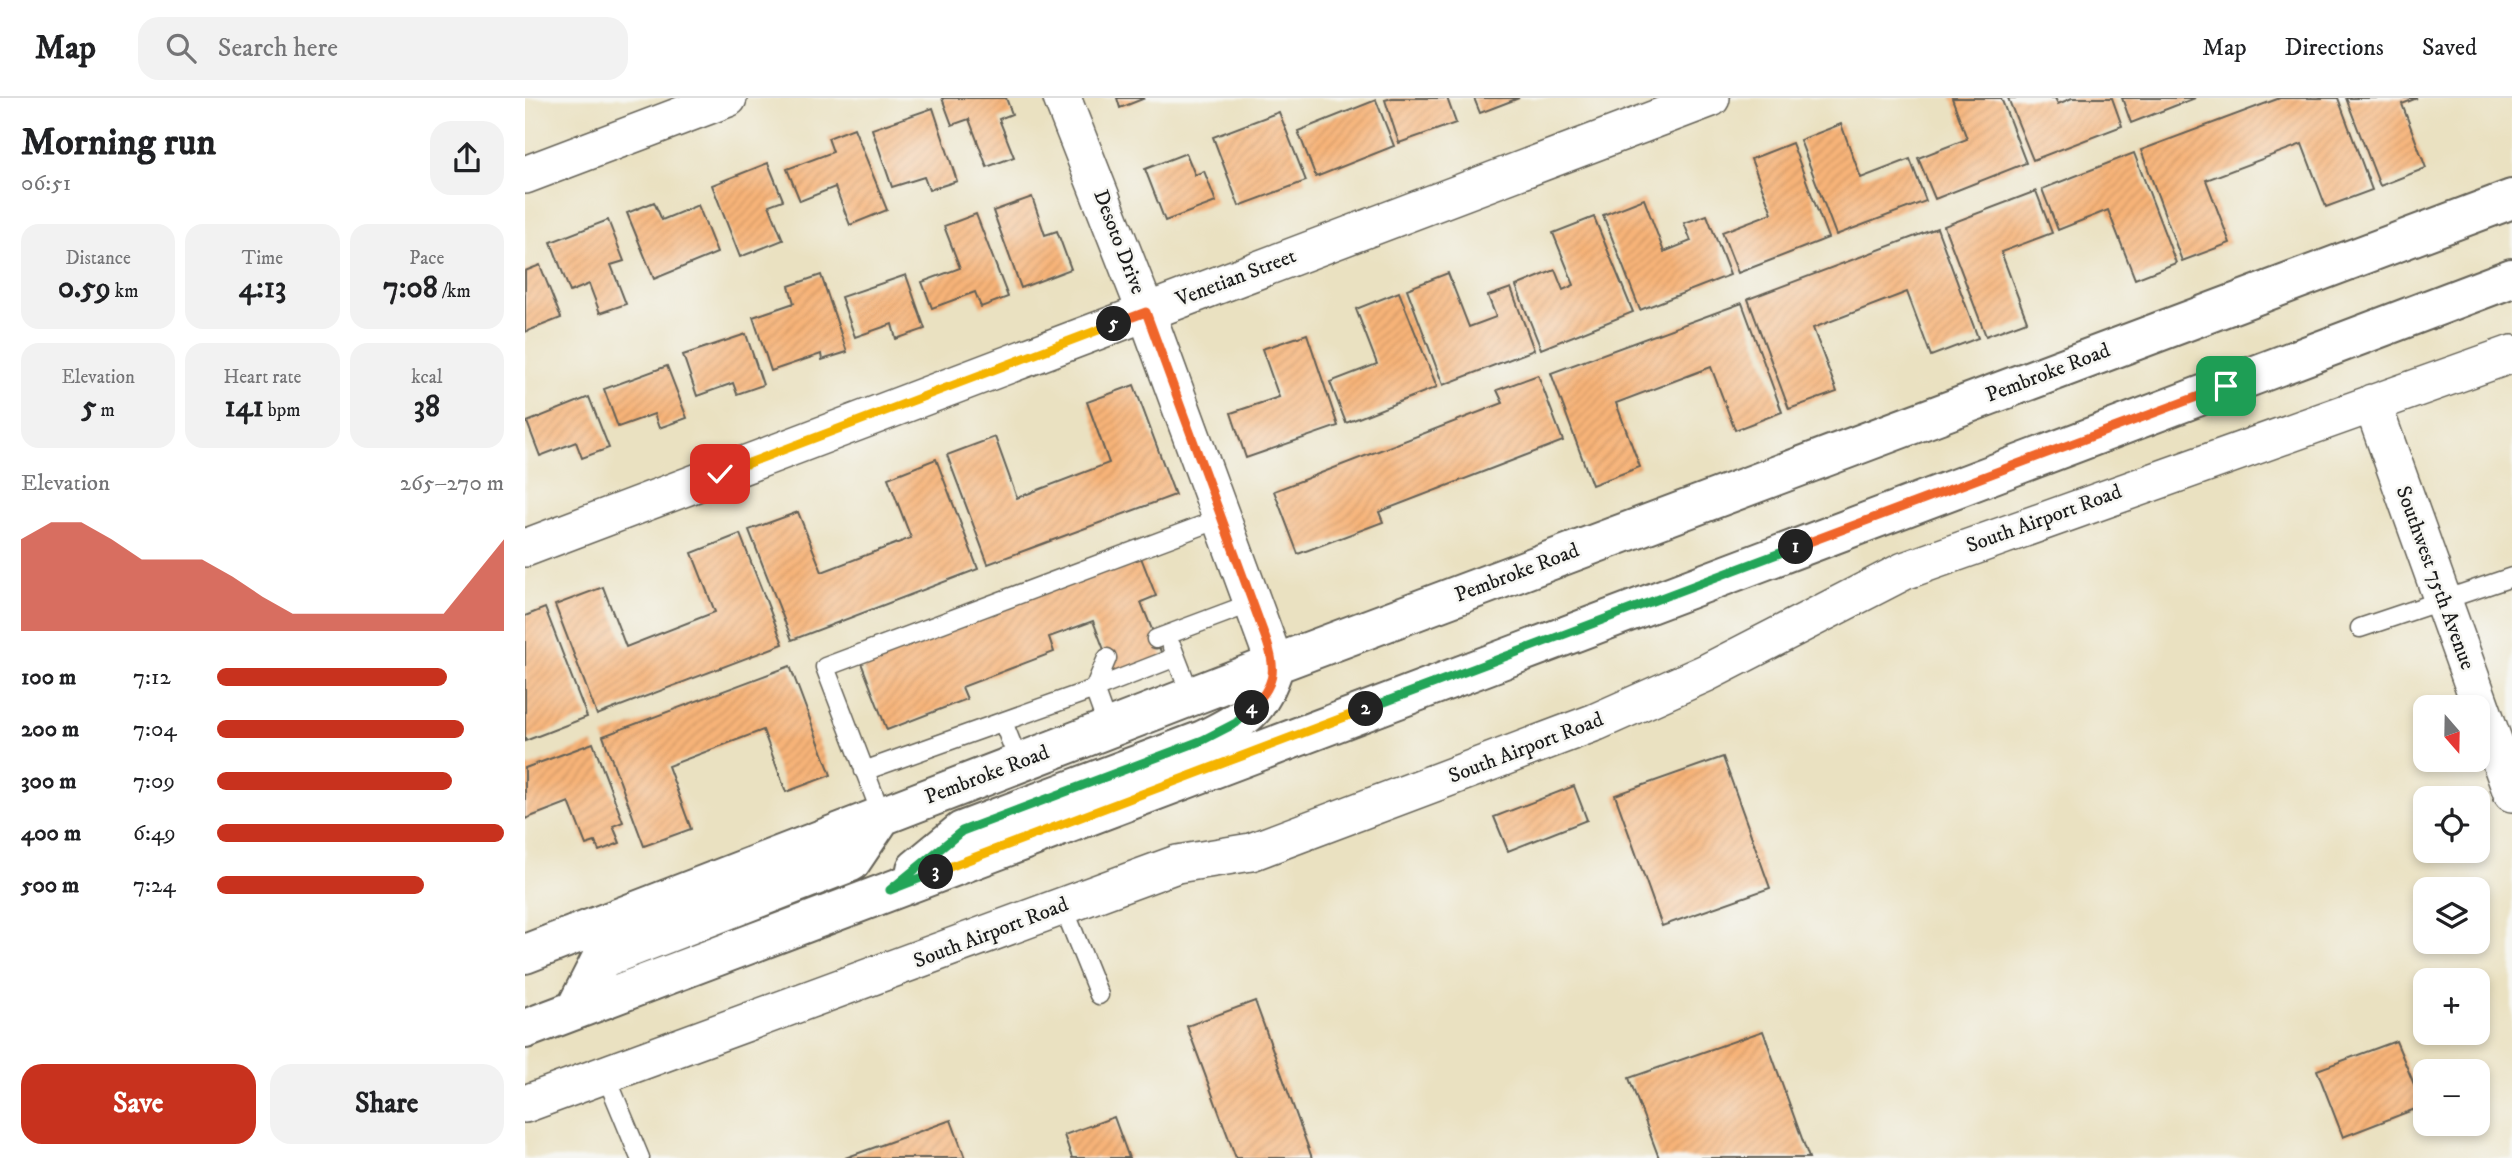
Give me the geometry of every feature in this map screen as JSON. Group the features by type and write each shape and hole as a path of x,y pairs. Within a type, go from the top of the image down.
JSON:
{"main road":[{"name":"Pembroke Road","path":"525,954 1275,664 2512,199"},
{"path":"525,1029 2512,278"},
{"path":"890,890 962,831 1203,740 1236,723 1266,694 1275,664"},
{"path":"575,1010 601,959 851,862 882,816"}],"street":[{"path":"525,175 729,98"},
{"name":"Desoto Drive","path":"1062,98 1146,312 1275,664"},
{"name":"Venetian Street","path":"525,548 1711,98"},
{"name":"South Airport Road","path":"525,1104 1177,864 1251,852 1596,722 1706,673 1904,571 2512,354"},
{"name":"Southwest 75th Avenue","path":"2372,403 2512,793"}],"lane":[{"path":"882,816 825,667 1222,518"},
{"path":"2360,628 2512,577"},
{"path":"1191,696 1177,657 1162,637 1252,603"},
{"path":"865,771 1177,657"},
{"path":"1107,658 1094,688 1108,728"},
{"path":"1003,722 1019,762"},
{"path":"1063,906 1099,995"},
{"path":"606,1076 640,1158"}],"building":[{"path":"942,98 1006,98 1012,114 999,119 1014,157 987,167 969,119 952,125"},
{"path":"1117,98 1145,98 1120,108"},
{"path":"1447,98 1456,123 1399,143 1385,100"},
{"path":"1474,98 1519,98 1480,113"},
{"path":"1952,98 2001,98 2026,163 1935,199 1918,158 1967,139"},
{"path":"2008,98 2055,98 2058,104 2072,98 2112,98 2122,126 2033,160"},
{"path":"2122,98 2195,98 2131,123"},
{"path":"2280,98 2338,98 2372,190 2326,207 2302,144 2206,180 2230,243 2182,261 2141,150"},
{"path":"2346,98 2417,98 2402,104 2426,168 2380,186"},
{"path":"1376,100 1394,146 1316,177 1298,131"},
{"path":"933,108 957,181 929,190 924,177 892,187 872,129"},
{"path":"1279,112 1306,181 1239,206 1213,137"},
{"path":"1841,124 1861,178 1910,159 1926,201 1836,235 1800,140"},
{"path":"854,128 887,210 850,225 835,187 800,201 787,169 833,152 828,138"},
{"path":"1792,143 1828,238 1738,273 1722,232 1772,213 1751,159"},
{"path":"1186,153 1195,175 1204,171 1216,202 1165,221 1145,169"},
{"path":"2134,153 2176,263 2135,279 2108,210 2058,230 2042,189"},
{"path":"768,163 783,200 769,205 783,240 740,257 712,185"},
{"path":"2036,191 2052,233 2001,252 2027,321 1986,336 1944,226"},
{"path":"1032,197 1045,235 1057,231 1071,269 1021,288 993,211"},
{"path":"1644,199 1664,252 1691,241 1684,223 1707,215 1730,275 1640,310 1603,215"},
{"path":"654,202 662,220 698,205 717,253 654,279 627,213"},
{"path":"976,214 1008,297 981,307 975,292 932,308 922,282 960,268 944,226"},
{"path":"1594,217 1633,312 1541,349 1516,286 1555,270 1563,290 1574,285 1553,233"},
{"path":"608,220 624,261 611,265 626,304 600,313 589,284 570,292 551,242"},
{"path":"1937,228 1978,338 1931,356 1907,292 1813,328 1837,392 1789,409 1748,299"},
{"path":"540,265 561,318 525,332 525,271"},
{"path":"1448,273 1469,327 1496,317 1488,296 1511,288 1534,350 1443,385 1407,289"},
{"path":"821,275 847,352 822,360 821,354 771,371 753,317 794,303 789,286"},
{"path":"906,275 925,329 896,339 892,324 855,337 841,297"},
{"path":"1399,292 1437,387 1346,423 1330,382 1377,364 1356,309"},
{"path":"1742,303 1782,412 1735,430 1711,367 1616,403 1640,467 1592,485 1551,373"},
{"path":"746,334 763,385 737,394 733,383 697,396 683,355"},
{"path":"1307,334 1338,426 1246,458 1231,413 1279,397 1262,349"},
{"path":"667,366 687,418 659,428 654,414 618,427 604,389"},
{"path":"1538,375 1563,441 1379,512 1383,522 1298,554 1274,491 1503,403 1497,390"},
{"path":"1134,385 1175,495 988,564 947,455 995,437 1017,498 1109,463 1087,402"},
{"path":"589,397 609,448 582,458 576,442 540,456 527,422"},
{"path":"936,459 978,569 792,640 749,530 798,512 822,572 911,538 888,478"},
{"path":"740,534 783,644 597,715 555,605 603,587 626,647 715,612 692,553"},
{"path":"1140,555 1156,596 1141,602 1163,657 1114,676 1093,621 1049,637 1054,652 962,687 967,699 887,730 860,660"},
{"path":"545,608 587,717 525,741 525,616"},
{"path":"790,666 831,775 786,792 763,730 668,766 691,829 644,846 603,736"},
{"path":"593,743 623,822 613,826 620,843 599,851 595,842 586,845 569,802 525,819 525,768"},
{"path":"1723,757 1770,888 1662,926 1615,795"},
{"path":"1574,786 1587,820 1508,851 1494,817"},
{"path":"1255,1001 1312,1158 1236,1158 1187,1026"},
{"path":"1763,1031 1809,1158 1659,1158 1629,1078"},
{"path":"2396,1041 2413,1082 2413,1110 2343,1137 2317,1070"},
{"path":"1114,1117 1129,1158 1072,1158 1064,1135"},
{"path":"951,1120 965,1158 845,1158"}],"route":[{"path":"720,474 1146,312 1275,664 1266,694 1236,723 1203,740 962,831 890,890 2226,386"}]}
